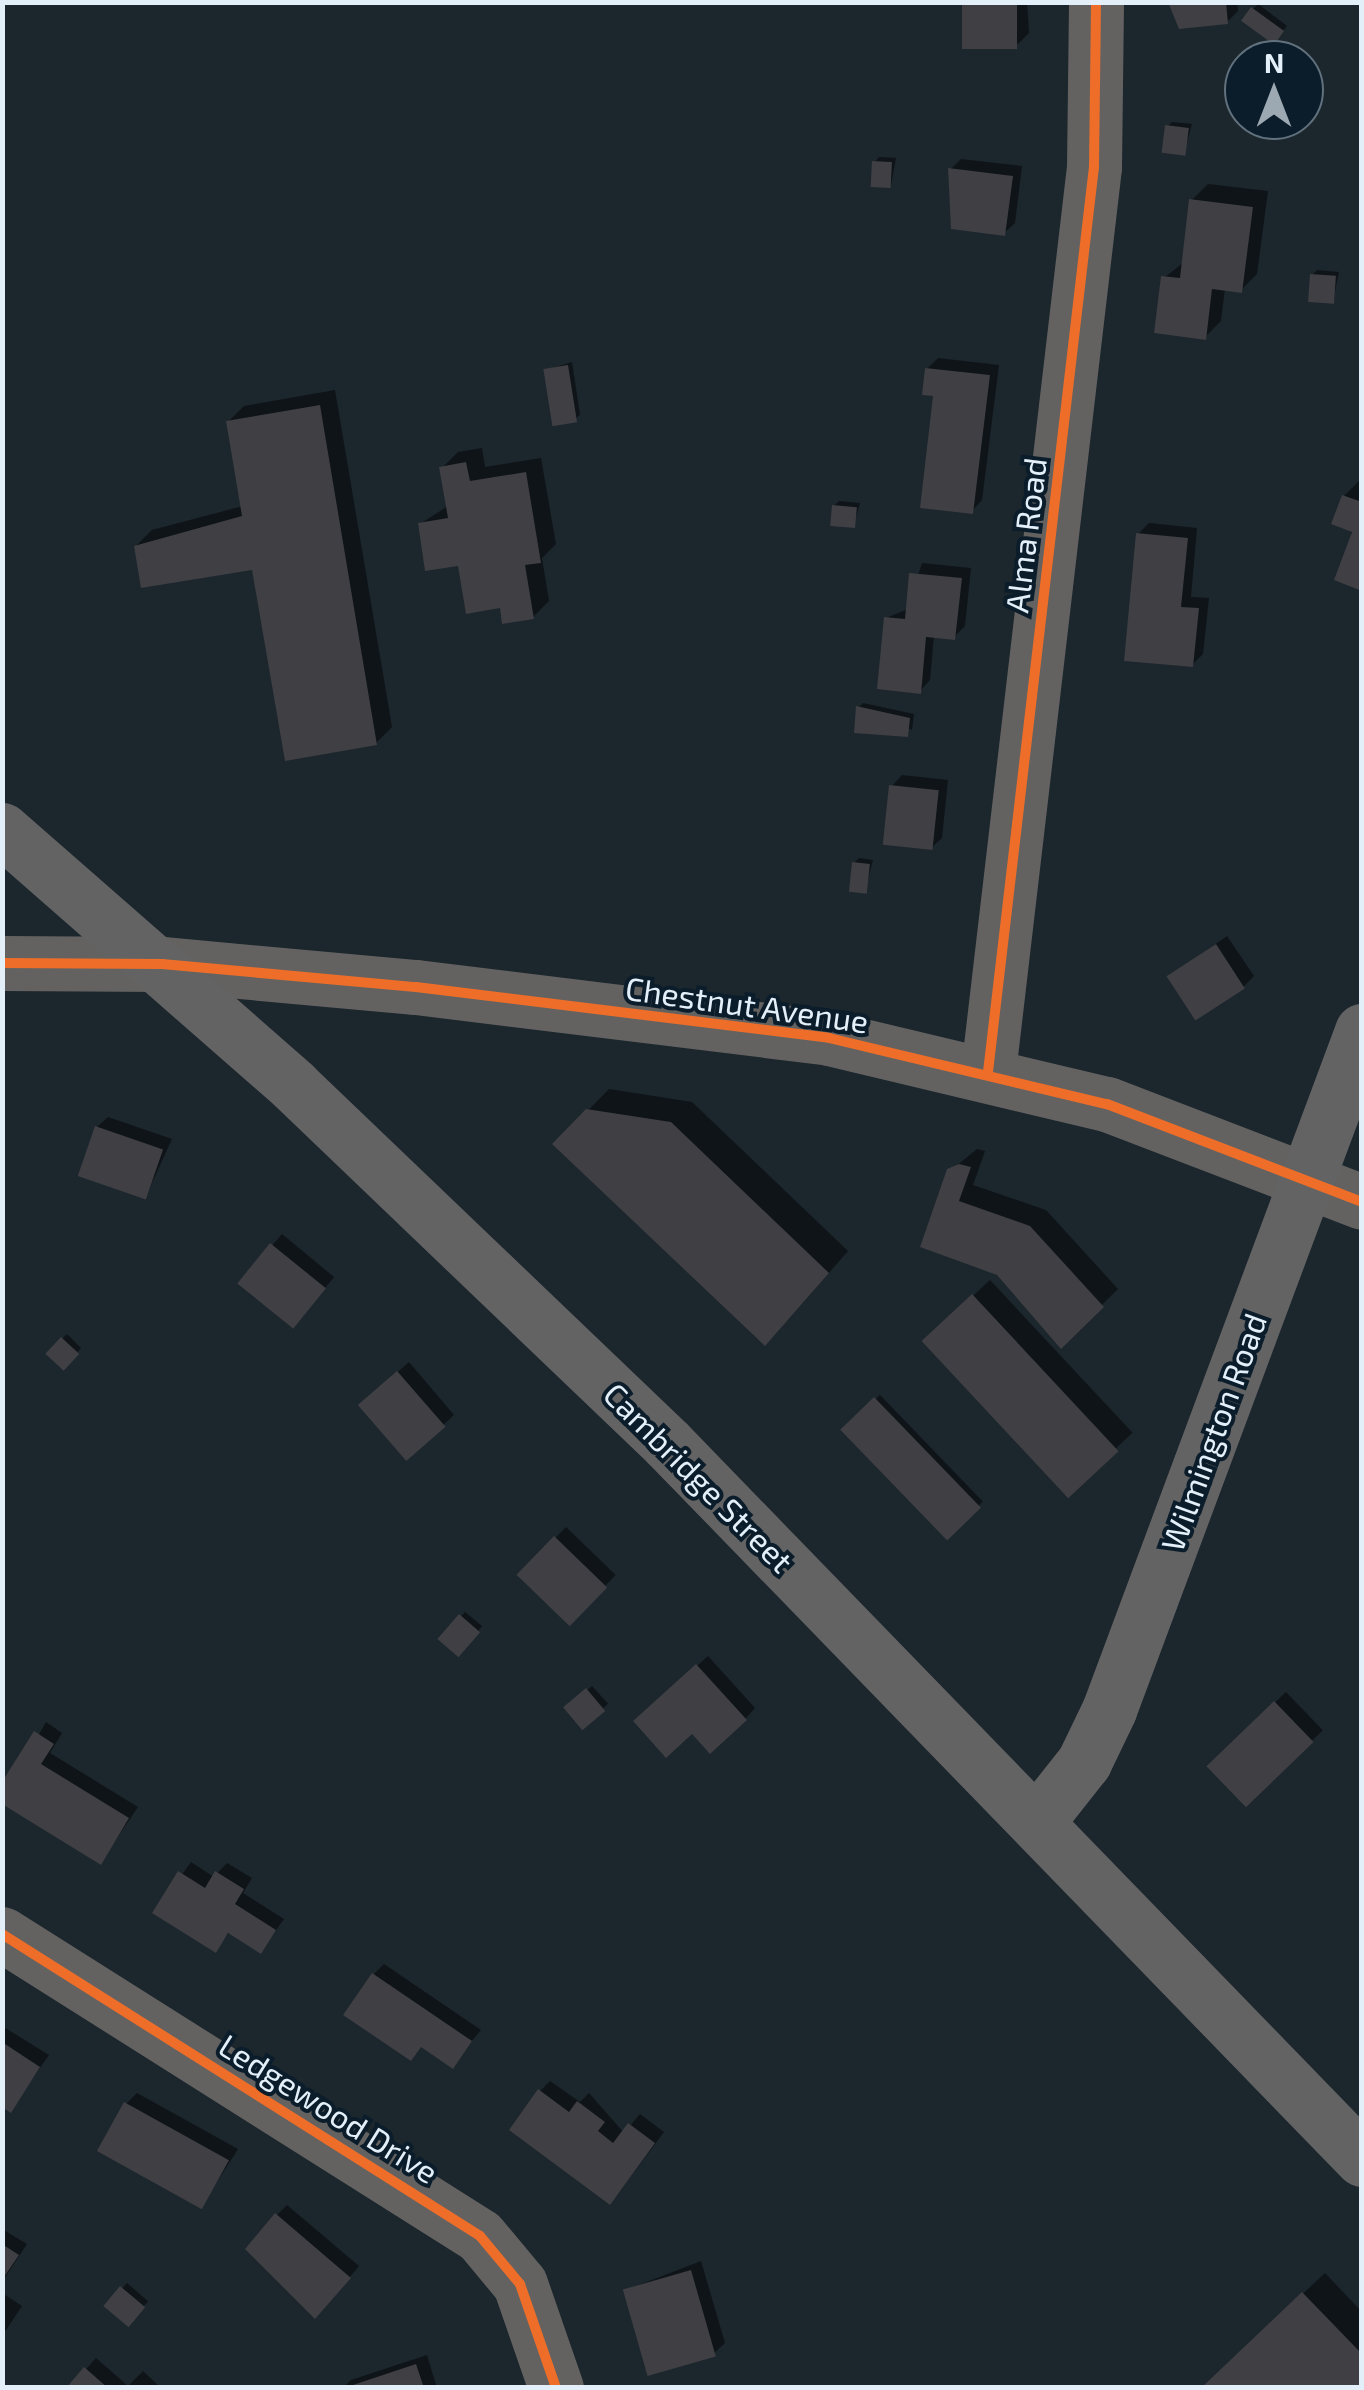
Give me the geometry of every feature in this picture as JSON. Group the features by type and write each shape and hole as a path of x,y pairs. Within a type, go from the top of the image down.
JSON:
{"main road":[{"name":"Cambridge Street","path":"2,830 162,964 588,1366 1039,1819 1362,2159"},
{"name":"Wilmington Road","path":"1039,1819 1084,1762 1109,1710 1362,1032"}],"street":[{"name":"Alma Road","path":"988,1072 1094,167 1096,2"},
{"name":"Chestnut Avenue","path":"2,962 162,964 772,1030 988,1072 1306,1175 1362,1202"},
{"name":"Ledgewood Drive","path":"2,1934 480,2236 520,2284 556,2388"}],"building":[{"path":"962,2 1017,2 1017,49 962,49"},
{"path":"1168,2 1226,2 1228,24 1179,29"},
{"path":"1251,7 1284,31 1278,40 1267,40 1241,21"},
{"path":"1165,125 1189,128 1185,156 1162,153"},
{"path":"872,161 892,162 891,188 871,187"},
{"path":"948,168 1013,176 1005,236 951,229"},
{"path":"1189,199 1253,207 1242,293 1212,289 1206,340 1154,333 1161,276 1180,278"},
{"path":"1310,274 1336,276 1334,304 1308,302"},
{"path":"568,365 577,422 552,426 543,369"},
{"path":"925,368 990,375 973,514 920,508 933,396 922,395"},
{"path":"320,405 377,745 285,761 252,570 141,588 134,546 242,516 226,421"},
{"path":"466,462 470,481 526,472 541,563 525,565 534,619 502,624 500,608 466,614 458,566 425,571 418,523 448,518 439,467"},
{"path":"1342,495 1362,502 1362,591 1334,580 1352,532 1331,524"},
{"path":"832,505 857,507 855,528 830,526"},
{"path":"1136,533 1188,538 1181,607 1199,608 1193,667 1124,661"},
{"path":"909,573 962,578 955,640 926,637 921,694 877,689 884,617 905,619"},
{"path":"856,706 910,718 908,737 854,733"},
{"path":"889,785 939,790 932,850 883,845"},
{"path":"852,862 870,864 867,894 849,892"},
{"path":"1216,944 1245,988 1195,1021 1167,976"},
{"path":"586,1109 671,1122 829,1273 765,1346 552,1144"},
{"path":"95,1126 163,1149 146,1200 78,1176"},
{"path":"959,1164 971,1167 959,1201 1030,1226 1104,1307 1061,1349 997,1275 920,1247 947,1169"},
{"path":"270,1243 326,1288 293,1329 237,1283"},
{"path":"972,1294 1119,1451 1068,1498 922,1341"},
{"path":"61,1337 79,1354 64,1371 45,1354"},
{"path":"397,1371 446,1427 406,1461 358,1405"},
{"path":"874,1397 981,1508 947,1540 840,1430"},
{"path":"554,1536 607,1587 570,1626 516,1575"},
{"path":"459,1614 480,1632 458,1657 437,1639"},
{"path":"696,1664 747,1720 710,1754 692,1734 666,1758 633,1721"},
{"path":"586,1688 605,1711 582,1730 563,1707"},
{"path":"1274,1701 1314,1742 1246,1807 1206,1766"},
{"path":"34,1731 54,1744 41,1764 129,1818 101,1865 2,1804 2,1782"},
{"path":"178,1871 205,1888 215,1871 244,1889 235,1904 276,1930 261,1954 228,1933 216,1953 152,1913"},
{"path":"372,1973 472,2041 453,2069 421,2047 411,2061 343,2015"},
{"path":"2,2042 40,2067 11,2113 2,2107"},
{"path":"538,2089 569,2112 577,2101 605,2122 598,2131 613,2143 628,2123 655,2143 610,2205 509,2130"},
{"path":"124,2102 229,2160 202,2209 97,2151"},
{"path":"275,2213 351,2278 315,2319 245,2249"},
{"path":"2,2244 19,2255 2,2280"},
{"path":"691,2270 716,2357 648,2376 623,2290"},
{"path":"120,2286 145,2307 129,2327 103,2306"},
{"path":"1302,2292 1362,2354 1362,2388 1201,2388"},
{"path":"416,2364 424,2388 347,2388 347,2387"},
{"path":"84,2367 108,2388 66,2388"}],"cycle path":[{"path":"988,1072 1094,167 1096,2"},
{"path":"2,963 162,964 416,987 829,1038 1107,1104 1362,1202"},
{"path":"2,1934 480,2236 520,2284 556,2388"}]}
